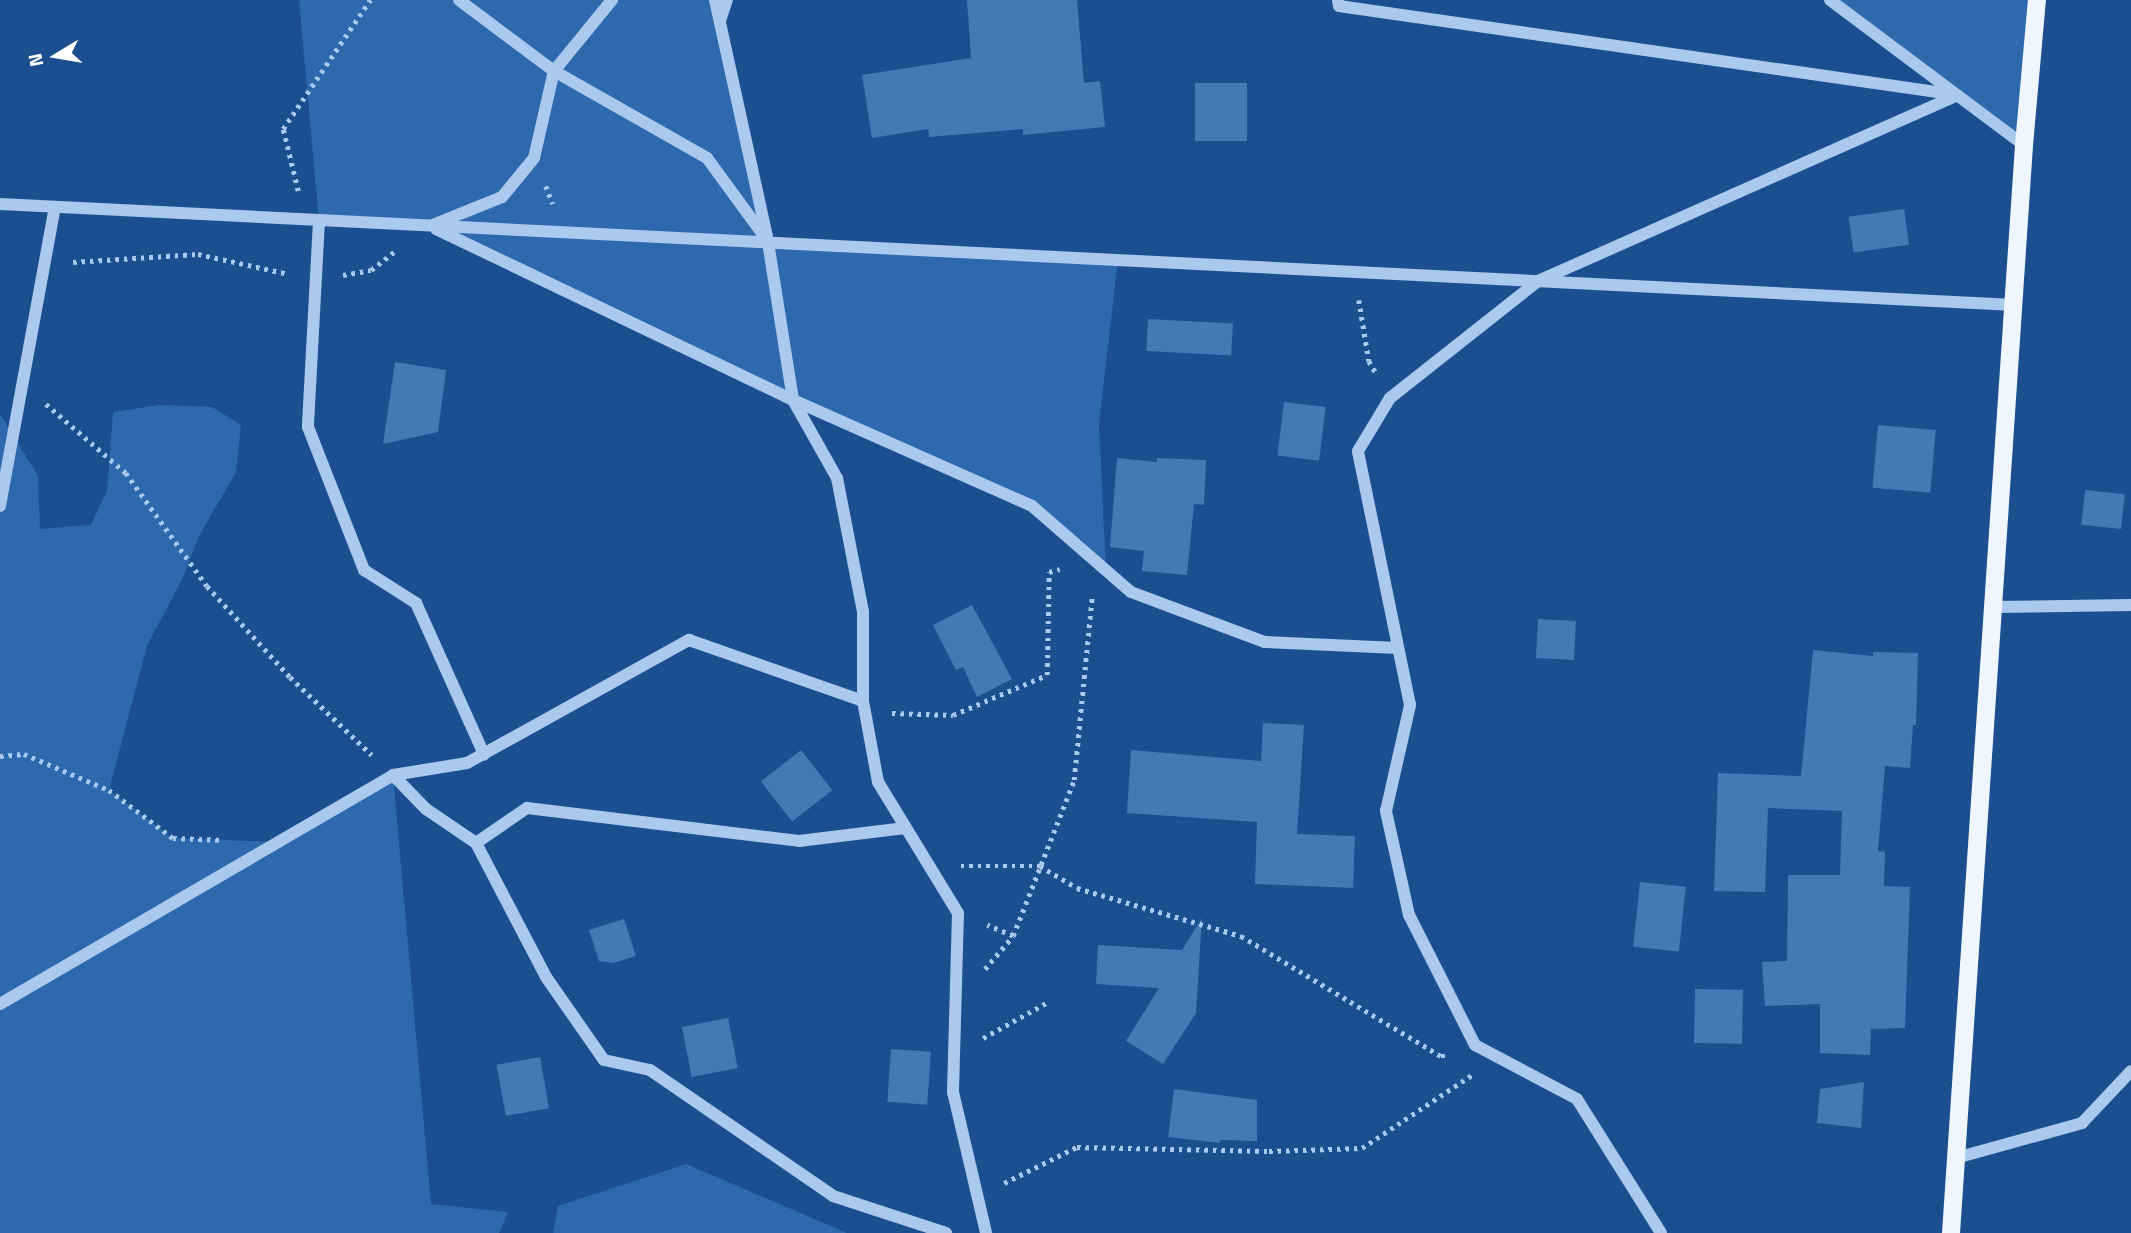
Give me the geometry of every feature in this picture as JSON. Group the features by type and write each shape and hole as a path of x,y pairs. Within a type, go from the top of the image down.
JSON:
{"main road":[{"path":"1951,1233 2024,145 2037,0"}],"street":[{"path":"459,0 554,71 707,158 768,242"},
{"path":"429,226 502,197 526,168 534,158 554,71 612,0"},
{"path":"715,0 768,242 793,400 837,478 863,612 864,707 878,782 958,913 953,1092 986,1233"},
{"path":"719,22 727,0"},
{"path":"1338,0 1339,6 1957,95"},
{"path":"1830,0 2024,145"},
{"path":"1661,1233 1577,1099 1475,1045 1409,915 1386,811 1410,705 1358,451 1390,398 1538,281 1957,95"},
{"path":"0,204 2014,305"},
{"path":"0,506 55,207"},
{"path":"319,221 308,427 364,569 416,603 484,754"},
{"path":"429,226 793,400 1032,506 1131,592 1265,642 1398,648"},
{"path":"1993,607 2131,605"},
{"path":"0,1004 393,775 467,763 689,640 864,707"},
{"path":"393,775 426,809 476,843 546,977 604,1060 650,1070 833,1196 946,1233"},
{"path":"476,843 527,808 799,841 905,828"},
{"path":"1956,1158 2082,1123 2131,1071"}],"path":[{"path":"281,218 298,192 283,129 370,0"},
{"path":"44,264 198,254 316,279 371,270 429,226"},
{"path":"1354,272 1370,361 1390,398"},
{"path":"22,383 126,473 207,586 290,677 393,775"},
{"path":"864,707 953,715 1047,675 1049,572 1096,561 1074,780 1013,936"},
{"path":"0,756 24,754 109,790 173,838 225,840"},
{"path":"928,866 1040,866 1077,888 1241,936 1441,1056 1499,1057"},
{"path":"954,1053 1048,1002"},
{"path":"978,1196 1077,1147 1269,1150 1362,1148 1499,1057"}],"shaded area":[{"path":"299,0 727,0 719,22 768,242 1118,260 1099,424 1106,571 1032,506 430,226 319,221"},
{"path":"1830,0 2037,0 2024,145"},
{"path":"160,405 212,407 241,425 236,472 199,536 182,579 147,646 109,790 173,838 277,842 393,775 431,1204 508,1212 499,1233 0,1233 0,414 38,476 40,529 91,525 107,491 113,412"},
{"path":"686,1164 847,1233 553,1233 558,1206"}],"building":[{"path":"967,0 1077,0 1084,83 1100,81 1105,127 1023,135 1023,129 929,137 928,129 872,138 862,75 971,58"},
{"path":"1195,83 1247,83 1247,141 1195,141"},
{"path":"1904,209 1909,245 1854,252 1849,217"},
{"path":"1148,319 1233,323 1231,355 1146,351"},
{"path":"395,362 446,370 438,432 383,444"},
{"path":"1284,402 1326,407 1319,461 1277,456"},
{"path":"1878,425 1936,430 1930,493 1873,488"},
{"path":"1117,458 1157,462 1157,458 1206,460 1204,505 1194,504 1187,575 1142,571 1144,551 1110,547"},
{"path":"2085,490 2125,494 2121,529 2081,525"},
{"path":"972,605 1012,679 977,697 963,667 956,670 933,625"},
{"path":"1538,619 1576,621 1574,660 1536,658"},
{"path":"1813,650 1873,656 1873,652 1918,653 1916,725 1913,725 1910,768 1885,766 1878,851 1885,852 1884,886 1910,887 1905,1028 1871,1029 1870,1055 1820,1053 1820,1004 1765,1006 1762,962 1787,961 1788,875 1840,875 1842,811 1768,808 1765,892 1714,891 1718,773 1801,776"},
{"path":"1263,723 1304,725 1297,834 1355,836 1353,888 1255,884 1257,822 1127,813 1131,750 1261,761"},
{"path":"801,750 832,790 792,822 761,781"},
{"path":"1640,882 1686,887 1679,951 1633,947"},
{"path":"1202,918 1196,1013 1163,1064 1126,1041 1159,988 1096,984 1098,945 1182,950"},
{"path":"624,919 636,956 613,963 599,961 589,930"},
{"path":"1695,989 1743,990 1742,1044 1694,1043"},
{"path":"728,1018 738,1068 692,1077 682,1027"},
{"path":"891,1049 931,1052 927,1105 887,1102"},
{"path":"540,1057 549,1108 506,1116 497,1065"},
{"path":"1864,1082 1861,1128 1817,1123 1820,1089"},
{"path":"1174,1089 1257,1100 1257,1141 1220,1140 1220,1143 1168,1137"}]}
